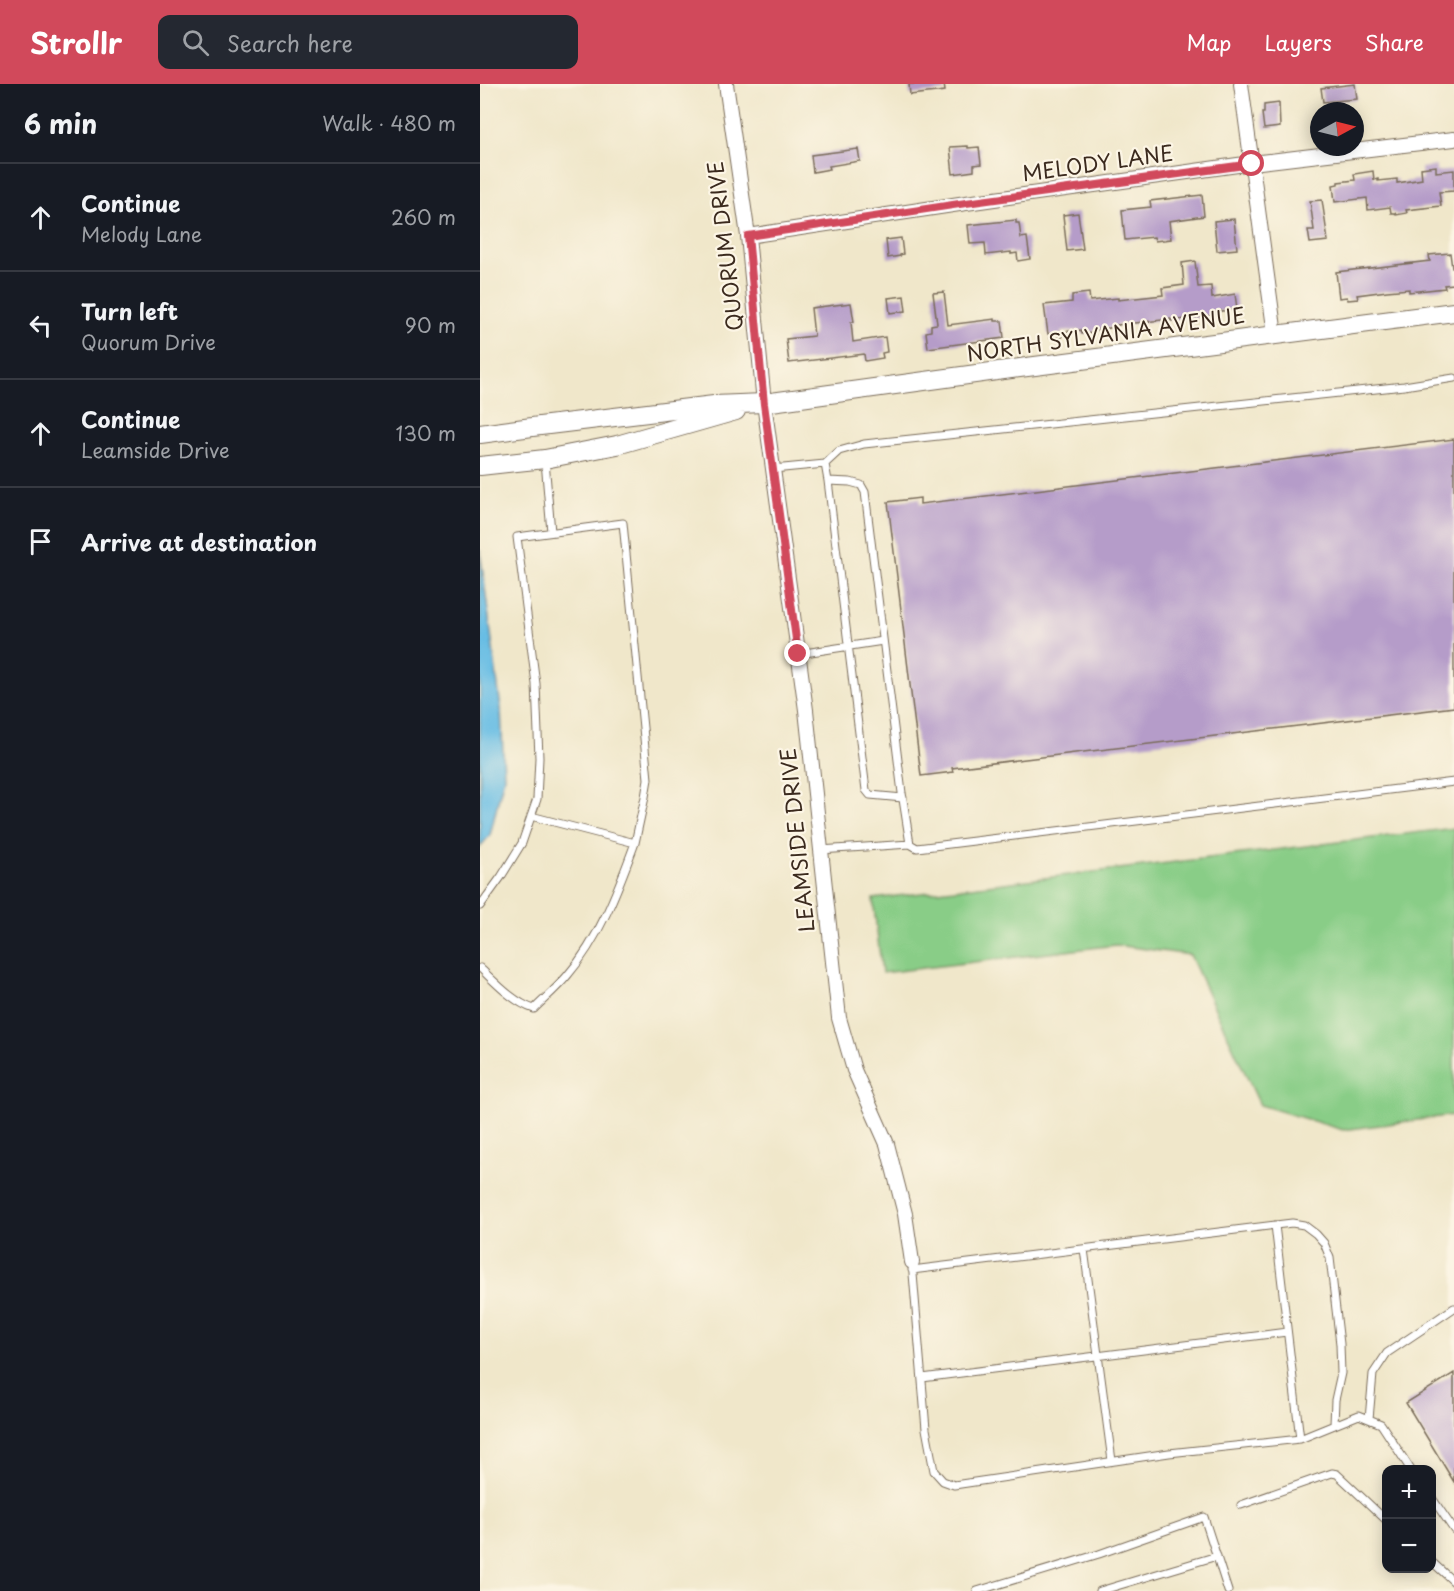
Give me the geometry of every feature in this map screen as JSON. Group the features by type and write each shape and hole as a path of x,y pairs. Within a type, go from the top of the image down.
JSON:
{"street":[{"name":"QUORUM DRIVE","path":"726,84 748,236 764,404"},
{"path":"1241,84 1275,335"},
{"name":"MELODY LANE","path":"748,236 1252,164 1454,139"},
{"name":"NORTH SYLVANIA AVENUE","path":"487,434 714,405 764,404 1454,312"},
{"name":"NORTH SYLVANIA AVENUE","path":"488,465 545,459 617,445 764,404"},
{"name":"LEAMSIDE DRIVE","path":"764,404 806,710 839,1018 854,1070 887,1144 905,1214 912,1266"},
{"path":"540,426 545,459"}],"lane":[{"path":"773,469 825,464 839,451 864,444 1392,387 1454,378"},
{"path":"545,459 551,532"},
{"path":"825,464 866,790 870,795 903,798"},
{"path":"828,482 850,482 861,485 865,492 910,844"},
{"path":"480,906 522,843 537,799 540,758 536,692 517,537 623,523 648,779 635,843 618,889 590,944 567,975 534,1009 527,1007 506,992 480,968"},
{"path":"798,654 883,641"},
{"path":"820,850 910,844 917,848 1454,782"},
{"path":"531,816 635,843"},
{"path":"1334,1424 1335,1400 1341,1373 1330,1258 1324,1243 1304,1226 1292,1223 1084,1249 912,1266 926,1429 934,1471 943,1481 954,1485 1169,1452 1300,1439 1359,1414 1381,1424 1408,1465"},
{"path":"1275,1225 1300,1439"},
{"path":"1084,1249 1112,1461"},
{"path":"1369,1419 1373,1374 1387,1353 1454,1308"},
{"path":"922,1378 1287,1332"},
{"path":"1241,1505 1332,1473 1337,1474 1385,1519"},
{"path":"1436,1505 1454,1530"},
{"path":"977,1591 1099,1554 1204,1517 1228,1591"},
{"path":"1100,1591 1217,1556"},
{"path":"1436,1566 1454,1582"}],"green space":[{"path":"1454,828 1454,1115 1343,1130 1260,1105 1190,955 1116,945 882,973 873,899"}],"water":[{"path":"480,550 501,709 504,777 490,835 480,847"}],"building":[{"path":"909,84 944,84 945,91 910,95"},
{"path":"1355,84 1357,99 1323,102 1321,88"},
{"path":"1279,103 1280,127 1264,129 1262,113 1264,113 1264,105"},
{"path":"968,146 968,148 979,147 981,164 974,165 974,171 953,174 950,147"},
{"path":"858,149 860,161 829,166 830,169 813,172 811,155"},
{"path":"1436,166 1436,172 1454,170 1454,191 1439,192 1441,206 1406,210 1407,213 1396,215 1391,213 1390,207 1368,210 1367,198 1335,202 1333,185 1338,182 1355,180 1354,174 1373,171 1374,180 1397,179 1397,183 1422,179 1421,168"},
{"path":"1202,195 1204,216 1169,221 1171,239 1155,241 1154,237 1125,240 1122,210 1151,207 1150,201"},
{"path":"1322,200 1328,241 1310,243 1308,230 1314,230 1310,201"},
{"path":"1078,213 1083,249 1067,251 1063,215"},
{"path":"1234,219 1237,249 1217,251 1214,221"},
{"path":"1016,220 1016,223 1019,223 1021,238 1027,237 1030,259 1018,261 1017,253 1011,254 1011,252 986,255 985,243 970,244 968,225"},
{"path":"901,238 903,254 888,258 886,240"},
{"path":"1450,253 1452,268 1454,268 1454,284 1444,285 1445,288 1409,292 1409,289 1387,291 1357,295 1358,299 1348,300 1347,297 1339,298 1336,272 1430,261 1429,255"},
{"path":"1195,261 1198,287 1211,286 1212,298 1235,294 1237,309 1214,312 1215,315 1171,321 1171,319 1117,325 1117,327 1094,330 1094,333 1082,334 1081,330 1061,332 1062,337 1050,338 1044,305 1072,302 1072,295 1089,293 1090,301 1163,295 1162,288 1184,285 1182,263"},
{"path":"944,292 948,325 995,319 995,321 1002,321 1004,338 928,348 926,332 931,331 931,325 937,324 933,293"},
{"path":"904,296 906,311 890,313 888,298"},
{"path":"851,303 854,322 851,322 853,342 885,337 887,352 882,353 883,358 865,361 864,354 789,363 786,339 814,336 811,308"},
{"path":"1454,439 1454,707 952,768 953,772 921,776 888,502 920,498 920,504"},
{"path":"1454,1373 1454,1482 1406,1403"}],"route":[{"path":"798,654 764,404 748,236 966,203 1252,164"}]}
